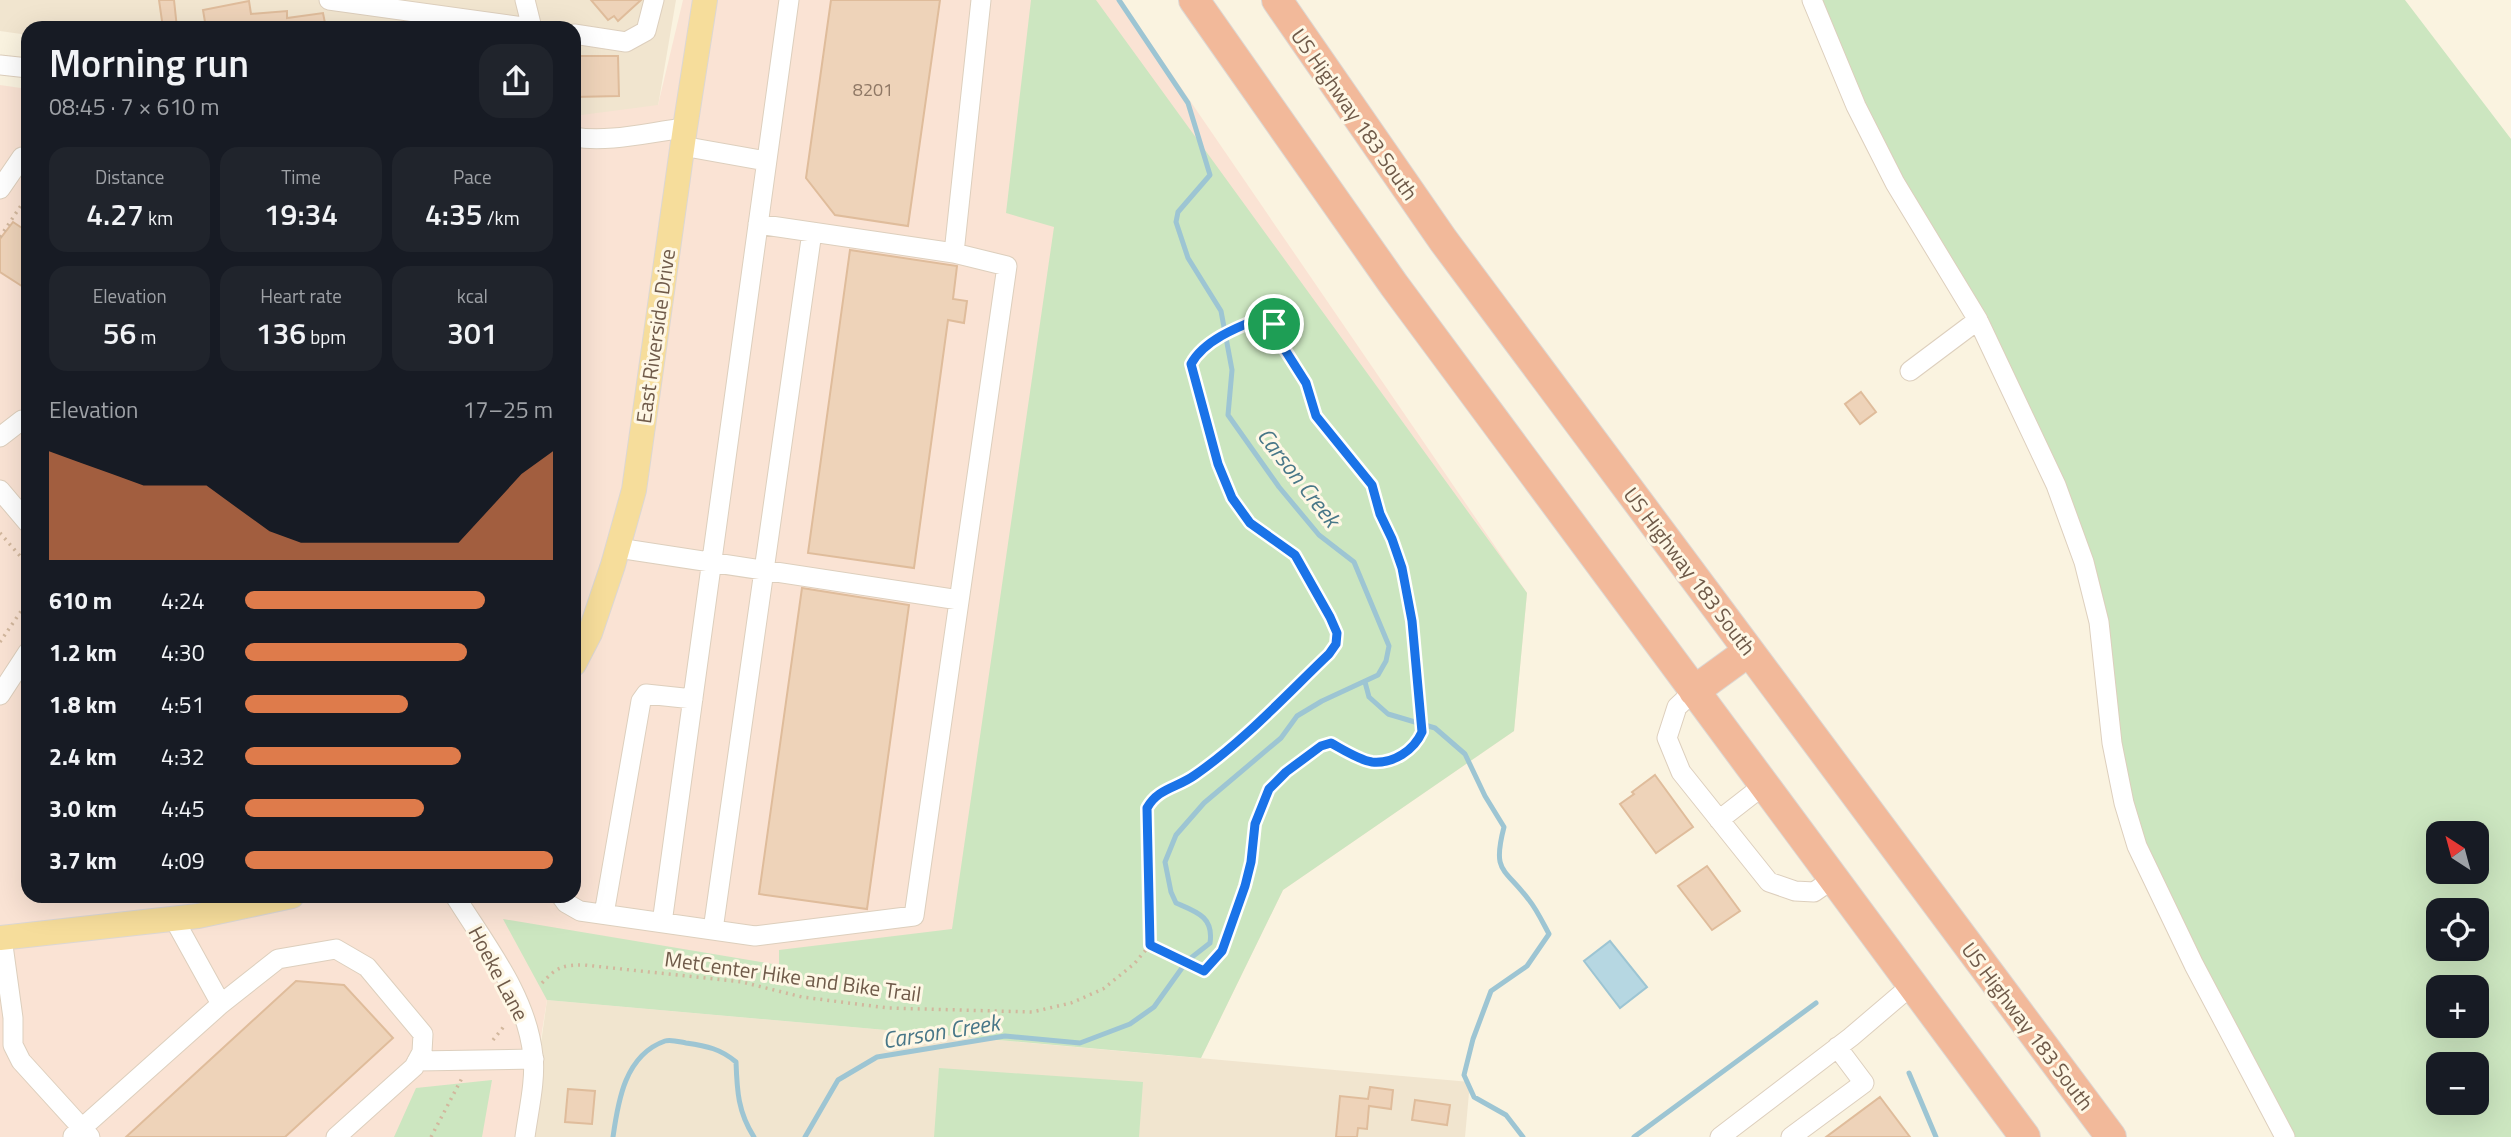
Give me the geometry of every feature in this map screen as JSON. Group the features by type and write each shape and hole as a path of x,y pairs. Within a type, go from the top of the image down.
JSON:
{"highway":[{"path":"1194,0 1394,285 2025,1137"},
{"name":"US Highway 183 South","path":"1277,0 1443,240 2110,1137"},
{"path":"1694,691 1749,651"}],"main road":[{"name":"East Riverside Drive","path":"581,650 590,633 634,490 683,137 705,0"},
{"path":"1,938 174,919 261,903"}],"street":[{"path":"330,0 481,21"},
{"path":"525,0 530,21"},
{"path":"581,35 626,42 646,31 653,0"},
{"path":"662,923 789,0"},
{"path":"954,253 981,0"},
{"path":"1812,0 1856,106 1895,183 1978,320 2056,485 2084,562 2099,622 2112,743 2124,803 2137,846 2194,965 2285,1137"},
{"path":"0,65 21,67"},
{"path":"581,138 683,137 766,161"},
{"path":"0,189 21,158"},
{"path":"566,903 580,911 755,936 914,916 1007,265 954,253 758,224"},
{"path":"713,930 812,232"},
{"path":"1910,371 1978,320"},
{"path":"0,438 21,420"},
{"path":"0,490 21,515"},
{"path":"618,548 959,600"},
{"path":"0,695 21,663"},
{"path":"1694,691 1677,707 1667,738 1681,772 1769,882 1795,891 1814,892 1833,879"},
{"path":"604,915 641,701 646,694 693,699"},
{"path":"1719,820 1764,785"},
{"name":"Hoeke Lane","path":"460,903 522,1007 529,1029 534,1059 525,1137"},
{"path":"174,919 222,1004"},
{"path":"1,938 13,1018 13,1045 21,1062 81,1134 222,1004 278,959 336,949 366,967 423,1034 422,1052 414,1067 336,1137"},
{"path":"1720,1137 1912,985"},
{"path":"1791,1137 1864,1083 1837,1047"},
{"path":"417,1061 534,1059"}],"path":[{"path":"0,236 21,205"},
{"path":"1263,317 1274,324 1280,342 1306,383 1316,416 1372,485 1380,514 1402,568 1412,621 1422,732 1416,744 1391,760 1372,762 1331,743 1321,746 1286,772 1269,789 1255,824 1248,874 1222,951 1204,971 1150,945 1147,808 1152,799 1162,790 1193,777 1241,738 1329,654 1336,644 1337,633 1330,617 1295,555 1250,523 1232,498 1218,464 1191,364 1197,354 1212,341 1263,317"},
{"path":"0,533 21,557"},
{"path":"0,642 21,611"},
{"name":"MetCenter Hike and Bike Trail","path":"542,983 553,971 564,965 584,965 742,982 803,997 888,1008 1032,1012 1071,1003 1103,989 1134,964 1150,945"},
{"path":"431,1137 460,1080"}],"shaded area":[{"path":"0,0 676,0 658,106 581,116 581,21 21,21 21,34 0,31"},
{"path":"683,0 1121,0 1527,593 1514,731 1283,890 1201,1058 547,1000 525,1137 0,1137 0,85 21,88 21,903 581,903 581,115 658,105"},
{"path":"547,1000 1470,1082 1465,1137 528,1137"}],"green space":[{"path":"1031,0 1096,0 1527,593 1514,731 1283,890 1201,1058 547,1000 503,919 779,965 779,950 952,929 1054,227 1006,213"},
{"path":"1818,0 2405,0 2511,139 2511,1137 2290,1137 2153,869 2134,813 2117,743 2090,559 1899,179"},
{"path":"939,1068 1143,1082 1139,1137 934,1137"},
{"path":"492,1080 482,1137 394,1137 416,1088"}],"water":[{"path":"1610,941 1647,987 1620,1008 1584,961"}],"building":[{"path":"159,0 174,0 176,21 162,21"},
{"path":"591,0 641,0 618,21 614,16 608,20"},
{"path":"831,0 940,0 908,226 835,215 806,178"},
{"path":"249,1 251,14 287,11 287,18 323,13 325,21 205,21 203,10"},
{"path":"581,56 618,56 619,96 581,97"},
{"path":"13,222 21,227 21,286 0,272 0,239"},
{"path":"850,250 957,266 953,299 967,301 964,323 948,320 914,568 808,553"},
{"path":"1861,392 1876,412 1860,424 1845,404"},
{"path":"802,588 909,605 867,909 759,894"},
{"path":"1655,775 1693,827 1656,853 1620,804"},
{"path":"1707,866 1740,911 1712,930 1678,886"},
{"path":"296,981 344,985 393,1038 285,1137 126,1137"},
{"path":"1370,1087 1393,1090 1391,1109 1369,1106 1367,1129 1358,1128 1357,1137 1336,1137 1340,1096 1368,1099"},
{"path":"568,1089 595,1091 592,1124 565,1122"},
{"path":"1880,1097 1910,1137 1826,1137"},
{"path":"1415,1100 1450,1105 1447,1125 1412,1120"}],"waterway":[{"name":"Carson Creek","path":"805,1137 838,1080 877,1057 1005,1036 1080,1043 1130,1024 1154,1007 1187,961 1210,943 1211,934 1207,921 1176,903 1171,892 1165,862 1176,835 1204,803 1281,738 1297,716 1378,675 1386,661 1389,646 1354,562 1319,535 1279,487 1228,415 1232,370 1221,311 1188,258 1176,222 1178,212 1210,175 1188,103 1119,0"},
{"path":"1365,682 1369,697 1388,714 1435,728 1465,754 1485,796 1504,827 1500,862 1507,875 1532,904 1549,934 1527,966 1491,991 1473,1039 1464,1075 1474,1097 1506,1115 1523,1137"},
{"path":"1634,1137 1816,1003"},
{"name":"Carson Creek","path":"613,1137 621,1094 632,1068 651,1048 670,1040 701,1045 725,1054 736,1062 739,1101 754,1137"},
{"path":"1909,1073 1936,1137"}],"route":[{"path":"1263,317 1274,324 1280,342 1306,383 1316,416 1372,485 1380,514 1392,539 1402,568 1412,621 1422,732 1416,744 1391,760 1372,762 1331,743 1321,746 1286,772 1269,789 1255,824 1251,862 1245,886 1222,951 1204,971 1150,945 1147,808 1162,790 1193,777 1241,738 1329,654 1336,644 1337,633 1330,617 1295,555 1250,523 1232,498 1218,464 1191,364 1197,354 1212,341 1250,322 1263,317"}]}
